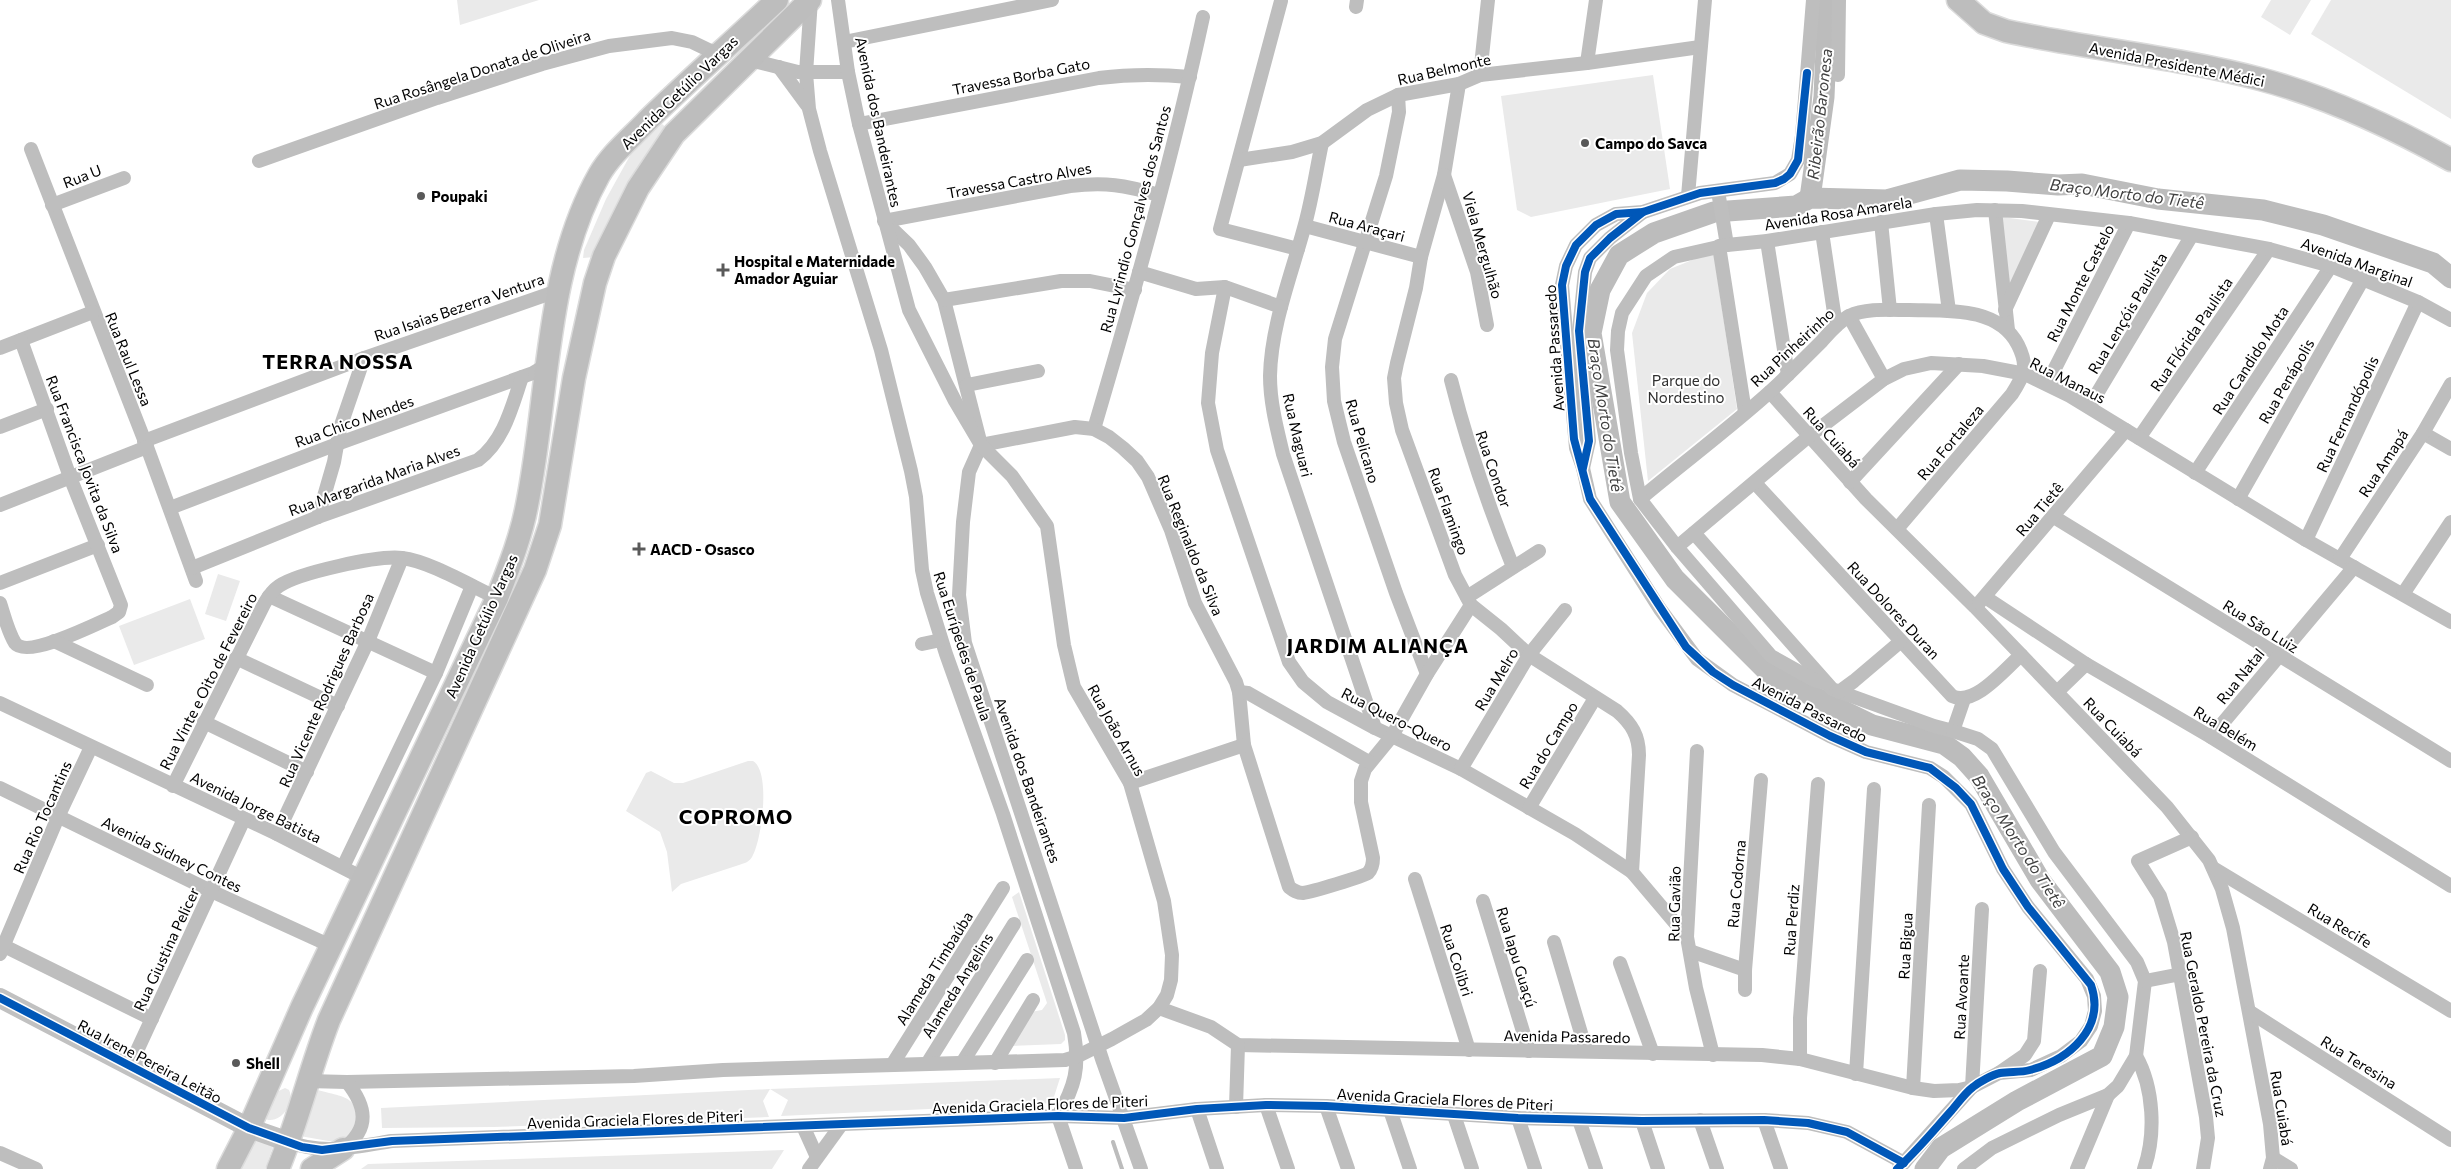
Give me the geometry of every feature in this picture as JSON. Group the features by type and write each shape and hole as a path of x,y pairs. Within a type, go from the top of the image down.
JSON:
{"main road":[{"name":"Avenida Getúlio Vargas","path":"228,1169 249,1128 363,878 497,598 517,544 528,504 548,364 568,250 587,199 600,173 615,154 669,99 776,0"},
{"name":"Avenida Getúlio Vargas","path":"278,1169 289,1142 328,1020 535,570 550,524 574,378 599,269 638,188 674,134 810,0"},
{"name":"Avenida Presidente Médici","path":"1958,0 1984,23 2006,31 2194,65 2260,80 2312,96 2368,117 2451,160"},
{"path":"568,250 576,264 591,270 599,269"},
{"path":"267,1087 307,1081"},
{"path":"312,1169 343,1149"}],"street":[{"name":"Rua Eurípedes de Paula","path":"810,0 806,73 809,109 820,152 881,350 911,471 916,497 922,570 927,593 941,640 1064,998 1078,1056 1073,1086 1058,1116"},
{"name":"Avenida dos Bandeirantes","path":"838,0 848,72 859,124 909,310 955,401 981,445"},
{"path":"844,42 1052,0"},
{"path":"1480,75 1488,0"},
{"path":"1587,64 1596,0"},
{"path":"1688,196 1705,0"},
{"name":"Avenida Passaredo","path":"1238,1045 1529,1051 1586,1050 1653,1054 1762,1055 1800,1059 1912,1088 1945,1091 1972,1087 1999,1073 2031,1070 2046,1065 2072,1049 2091,1026 2095,1011 2094,996 2087,979 2028,908 2003,869 1971,804 1956,788 1930,768 1866,752 1837,739 1733,686 1697,659 1660,609 1590,499 1574,440 1562,285 1566,266 1576,245 1596,224 1616,214 1643,212 1688,196 1775,183 1790,174 1796,166 1802,136 1812,0"},
{"path":"1838,76 1839,0"},
{"path":"1281,1 1220,229 1298,249"},
{"name":"Rua Lyrindio Gonçalves dos Santos","path":"1094,429 1135,290 1190,77 1203,17"},
{"name":"Rua Rosângela Donata de Oliveira","path":"259,161 438,98 542,64 608,46 672,38 692,42 718,55"},
{"name":"Rua Belmonte","path":"1239,160 1292,152 1322,143 1367,110 1398,95 1459,84 1480,75 1587,64 1700,47"},
{"path":"750,60 806,73 848,72"},
{"path":"779,67 809,109"},
{"name":"Travessa Borba Gato","path":"859,124 1099,78 1152,74 1190,77"},
{"name":"Rua Flamingo","path":"1459,84 1444,175 1421,257 1416,288 1397,362 1394,378 1396,403 1402,430 1455,575 1469,601 1529,655 1625,718 1637,737 1639,755 1632,872"},
{"name":"Rua Pelicano","path":"1398,95 1400,112 1388,167 1335,339 1332,367 1334,401 1344,442 1426,674"},
{"name":"Rua Maguari","path":"1322,143 1305,226 1281,307 1270,375 1272,409 1283,454 1375,728"},
{"name":"Rua Raul Lessa","path":"31,149 146,444 194,574"},
{"name":"Viela Mergulhão","path":"1444,175 1477,272 1487,325"},
{"name":"Rua U","path":"52,205 124,178"},
{"name":"Travessa Castro Alves","path":"884,222 1070,186 1100,182 1121,184 1159,195"},
{"path":"1718,191 1744,412"},
{"path":"1995,210 2004,311 2008,330 2021,351 2025,374"},
{"name":"Avenida Rosa Amarela","path":"1640,499 1631,453 1617,350 1618,330 1622,313 1646,276 1674,257 1723,246 1767,241 1936,214 1995,210 2129,223"},
{"name":"Avenida Passaredo","path":"1583,468 1589,441 1579,331 1585,272 1590,258 1610,238 1643,212"},
{"path":"1936,214 1949,310"},
{"path":"2004,311 2049,215"},
{"name":"Avenida dos Bandeirantes","path":"884,222 926,267 944,300 981,445 970,472 962,532 959,594 966,643 1098,1046 1141,1169"},
{"path":"1881,222 1890,310"},
{"name":"Avenida Marginal","path":"2129,223 2269,249 2331,266 2418,302 2451,320"},
{"name":"Rua Monte Castelo","path":"2048,384 2129,223"},
{"name":"Rua Araçari","path":"1305,226 1421,257"},
{"path":"1822,232 1836,326"},
{"name":"Rua Lençóis Paulista","path":"2090,407 2192,234"},
{"path":"1767,241 1788,375"},
{"name":"Rua Flórida Paulista","path":"2139,438 2269,249"},
{"name":"Rua Candido Mota","path":"2195,472 2331,266"},
{"path":"1139,272 1196,290 1225,287 1281,307"},
{"name":"Rua Penápolis","path":"2238,498 2363,279"},
{"path":"944,300 1061,281 1090,281 1135,290"},
{"name":"Rua Quero-Quero","path":"1225,287 1212,352 1208,404 1216,450 1289,662 1303,682 1327,702 1375,728 1461,769 1575,834 1632,872 1689,944 1744,970"},
{"name":"Rua Isaias Bezerra Ventura","path":"0,505 146,444 364,358 560,290"},
{"name":"Rua Fernandópolis","path":"2306,540 2418,302"},
{"name":"Rua Pinheirinho","path":"1640,499 1770,392 1836,326 1849,316 1890,310 1949,310 1983,317 2008,330"},
{"path":"0,348 93,312"},
{"path":"1849,316 1884,379"},
{"name":"Rua Francisca Jovita da Silva","path":"21,340 70,477 121,605 119,612 112,617 54,641"},
{"path":"318,517 334,462 340,428 364,358"},
{"name":"Rua Chico Mendes","path":"170,508 337,444 522,378 548,364"},
{"path":"1850,482 1960,364"},
{"name":"Rua Manaus","path":"1677,547 1808,437 1884,379 1919,365 1960,364 1998,368 2025,374 2048,384 2090,407 2306,540 2451,622"},
{"path":"966,385 1038,371"},
{"name":"Rua Fortaleza","path":"1897,529 2012,394 2025,374"},
{"name":"Rua Margarida Maria Alves","path":"194,574 318,517 478,460 497,441 509,416 522,378"},
{"name":"Rua Condor","path":"1451,380 1463,430 1489,507 1514,567"},
{"name":"Rua Amapá","path":"2340,559 2423,433 2451,384"},
{"name":"Rua Cuiabá","path":"1770,392 1850,482 1897,529 1980,602 2021,655 2167,807 2192,837 2213,868 2228,907 2250,1012 2270,1124 2272,1164"},
{"path":"0,427 47,409"},
{"name":"Rua Reginaldo da Silva","path":"981,445 1074,427 1094,429 1109,437 1123,448 1148,477 1170,530 1195,603 1227,663 1239,692 1244,745 1289,887 1296,892 1306,893 1368,873 1372,866 1373,858 1361,802 1361,781 1369,762"},
{"name":"Rua Tietê","path":"1980,602 2126,430"},
{"path":"2423,433 2451,449"},
{"name":"Rua João Arnus","path":"981,445 1012,476 1047,526 1064,645 1074,687 1130,783 1164,901 1172,956 1171,980 1167,995 1146,1020 1098,1046"},
{"name":"Rua Dolores Duran","path":"1755,483 1950,694 1964,700"},
{"path":"1640,499 1677,547 1771,656 1814,680 1826,683"},
{"name":"Rua São Luiz","path":"2054,517 2451,761"},
{"path":"2403,594 2451,522"},
{"path":"1694,532 1826,683 1838,692 1934,726 1978,739 1992,749 2054,852 2137,962 2144,981 2134,1061 2118,1086 2108,1095 2060,1115 1992,1148 1964,1169"},
{"path":"0,583 98,545"},
{"path":"1239,692 1248,693 1369,762 1392,736 1469,601 1514,567 1540,551"},
{"name":"Rua Vinte e Oito de Fevereiro","path":"173,786 236,658 269,596 278,586 294,578 380,558 402,558 420,563 497,598"},
{"name":"Rua Vicente Rodrigues Barbosa","path":"277,834 368,641 402,558"},
{"name":"Rua Natal","path":"2211,737 2354,567"},
{"name":"Avenida Getúlio Vargas","path":"343,867 436,673 472,586"},
{"path":"269,596 436,673"},
{"name":"Rua Belém","path":"1980,602 2211,737 2451,886"},
{"path":"0,603 15,642 21,647 27,649 54,641 147,685"},
{"name":"Rua Melro","path":"1461,769 1529,655 1565,610"},
{"path":"922,644 941,640"},
{"path":"1838,692 1900,642"},
{"path":"1953,731 1964,700 1981,690 2021,655"},
{"path":"236,658 338,706"},
{"path":"2057,692 2086,664"},
{"name":"Rua do Campo","path":"1529,808 1595,698"},
{"name":"Avenida Jorge Batista","path":"0,703 91,748 277,834 363,878"},
{"path":"204,722 307,772"},
{"path":"1130,783 1244,745"},
{"name":"Rua Rio Tocantins","path":"1,948 58,817 91,748"},
{"name":"Rua Gavião","path":"1697,751 1689,944 1696,988 1713,1055"},
{"name":"Rua Codorna","path":"1746,990 1744,970 1761,780"},
{"name":"Rua Perdiz","path":"1800,1059 1800,1018 1818,784"},
{"name":"Avenida Sidney Contes","path":"0,788 211,891 331,946"},
{"path":"1856,1074 1874,789"},
{"name":"Rua Bigua","path":"1912,1088 1929,805"},
{"name":"Rua Giustina Pelicer","path":"130,1066 244,819"},
{"name":"Rua Geraldo Pereira da Cruz","path":"2192,837 2138,861 2160,896 2181,974 2206,1117 2208,1138 2203,1169"},
{"name":"Rua Recife","path":"2213,868 2451,1010"},
{"name":"Rua Colibri","path":"1415,880 1470,1050"},
{"name":"Alameda Timbaúba","path":"892,1065 1004,888"},
{"name":"Rua Iapu Guaçú","path":"1483,901 1529,1051"},
{"name":"Rua Avoante","path":"1972,1087 1982,909"},
{"name":"Alameda Angelins","path":"927,1064 1014,924"},
{"path":"1554,942 1586,1050"},
{"path":"1,948 152,1019"},
{"path":"962,1063 1026,960"},
{"path":"1620,963 1653,1054"},
{"path":"1999,1073 2025,1056 2032,1046 2040,971"},
{"path":"2144,981 2181,974"},
{"name":"Rua Irene Pereira Leitão","path":"0,998 249,1128 289,1142"},
{"path":"995,1062 1033,1000"},
{"path":"1158,1008 1211,1027 1238,1045 1236,1107"},
{"name":"Rua Teresina","path":"2250,1012 2451,1140"},
{"path":"307,1081 347,1082 634,1076 723,1070 1065,1060 1098,1046"},
{"path":"2134,1061 2143,1068 2152,1121 2152,1143 2144,1169"},
{"path":"343,1149 353,1142 362,1127 361,1103 347,1082"},
{"path":"1901,1166 1972,1087"},
{"path":"2077,1169 2108,1095"},
{"path":"1266,1105 1288,1169"},
{"name":"Avenida Graciela Flores de Piteri","path":"289,1142 322,1150 392,1142 1058,1116 1124,1118 1196,1109 1266,1105 1326,1106 1518,1118 1642,1121 1764,1120 1808,1124 1847,1132 1901,1166"},
{"path":"1326,1106 1348,1169"},
{"path":"1196,1109 1217,1169"},
{"path":"1390,1110 1410,1169"},
{"path":"1454,1115 1472,1169"},
{"path":"1058,1116 1076,1169"},
{"path":"1518,1118 1535,1169"},
{"path":"1579,1120 1596,1169"},
{"path":"1700,1120 1717,1169"},
{"path":"1764,1120 1781,1169"},
{"path":"1642,1121 1658,1169"},
{"path":"816,1164 841,1125"},
{"path":"803,1126 816,1164"},
{"name":"Avenida Graciela Flores de Piteri","path":"362,1127 377,1138 392,1142"},
{"path":"0,1152 36,1169"},
{"path":"2272,1164 2291,1169"}],"green space":[{"path":"457,0 539,0 460,25"},
{"path":"2271,0 2311,0 2290,35 2261,17"},
{"path":"2331,0 2451,0 2451,119 2311,34"},
{"name":"Campo do Savca","path":"1653,75 1670,189 1531,217 1517,210 1501,96"},
{"path":"662,124 669,130 628,182 594,257 583,258 584,250 606,199 632,152"},
{"path":"2002,217 2040,222 2006,298"},
{"name":"Parque do Nordestino","path":"1714,255 1737,409 1648,481 1632,333 1647,293 1670,269 1702,256"},
{"path":"218,574 240,581 226,621 205,614"},
{"path":"190,599 205,639 134,665 119,626"},
{"path":"753,761 759,767 763,792 759,837 752,857 743,864 681,884 672,892 667,852 660,832 626,811 646,773 651,771 674,783 683,783"},
{"path":"1019,892 1065,1035 1065,1040 1061,1044 1011,1046 1031,1012 1042,1010 1047,1003 1012,897"},
{"path":"1060,1078 1052,1103 781,1116 788,1100 770,1089"},
{"path":"285,1088 289,1090 291,1096 284,1113 274,1119 263,1118 272,1094"},
{"path":"314,1089 350,1101 356,1113 355,1137 334,1142 300,1136"},
{"path":"770,1089 763,1101 769,1117 493,1127 382,1128 381,1108"},
{"path":"254,1138 274,1144 265,1169 238,1169"},
{"path":"784,1150 772,1169 361,1169 368,1164"}],"waterway":[{"name":"Ribeirão Baronesa","path":"1810,198 1824,97 1828,0"},
{"name":"Braço Morto do Tietê","path":"1925,1169 1941,1148 2017,1101 2102,1056 2114,1027 2118,997 2110,972 2040,880 1979,776 1962,757 1944,744 1872,725 1772,676 1675,579 1620,502 1591,333 1600,290 1619,255 1654,233 1714,212 1796,206 1810,198 1887,200 1960,180 2007,181 2058,185 2082,184 2158,199 2263,210 2323,225 2433,263 2451,278"},
{"path":"1113,1142 1122,1169"}],"cycle path":[{"path":"1807,73 1798,160 1790,174 1784,179 1775,183 1700,193 1643,212 1616,214 1596,225 1576,245 1566,266 1562,285 1574,439 1590,499 1686,647 1713,672 1733,685 1830,736 1866,752 1930,768 1956,788 1971,804 2003,869 2028,907 2091,985 2094,1001 2093,1015 2089,1028 2081,1040 2058,1059 2026,1071 2000,1073 1970,1089 1897,1169"},
{"path":"1583,468 1589,441 1579,331 1585,272 1590,258 1610,238 1643,212"},
{"path":"0,998 249,1128 302,1147 322,1150 392,1141 1058,1116 1124,1118 1197,1109 1266,1105 1326,1106 1518,1118 1642,1121 1764,1120 1808,1123 1847,1132 1904,1163"}],"place":[{"name":"Campo do Savca","path":"1585,143"},
{"name":"Poupaki","path":"421,196"},
{"name":"Hospital e Maternidade Amador Aguiar","path":"723,270"},
{"name":"AACD - Osasco","path":"639,549"},
{"name":"Shell","path":"236,1063"}],"district":[{"name":"TERRA NOSSA","path":"338,361"},
{"name":"JARDIM ALIANÇA","path":"1378,645"},
{"name":"COPROMO","path":"736,816"}]}
